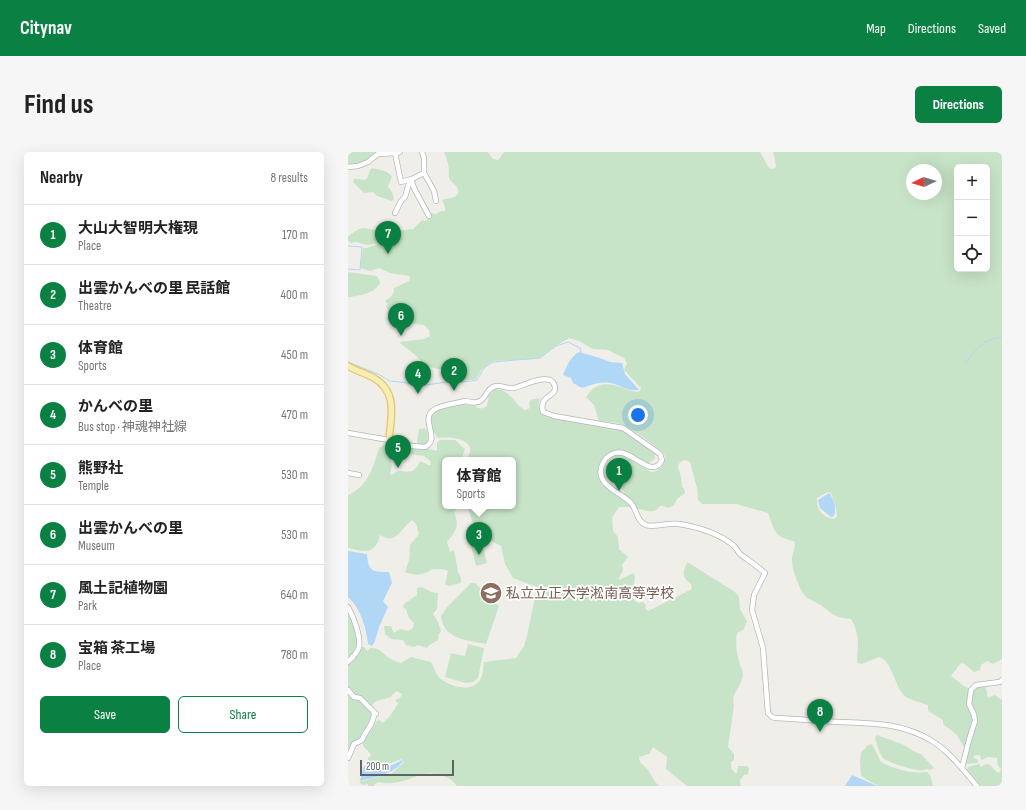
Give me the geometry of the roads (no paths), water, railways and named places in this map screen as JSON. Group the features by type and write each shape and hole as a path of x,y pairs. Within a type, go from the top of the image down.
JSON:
{"main road":[{"path":"348,366 374,378 387,390 391,404 389,440"}],"street":[{"path":"422,152 424,158 424,173 434,191 436,202"},
{"path":"348,167 358,166 368,162 378,154 397,153 401,182 424,173"},
{"path":"396,213 401,201 405,197 411,179"},
{"path":"411,179 414,188 429,216"},
{"path":"348,433 389,440 412,446 425,447 429,445 432,439 428,417 429,413 436,408 466,401 480,401 488,391 494,387 514,388 543,379 550,380 554,385 554,391 550,396 543,400 541,406 543,412 547,415 623,428 660,454 662,460 655,468 648,467 629,455 621,453 614,453 608,456 602,464 601,474 604,481 613,490 630,502 640,521 646,525 678,524 708,531 735,546 738,552 765,573 754,595 752,610 763,648 768,713 770,715 775,718 880,724 903,728 931,740 947,752 977,786"},
{"path":"348,473 359,475"},
{"path":"348,607 358,632 360,645 359,649 348,662"},
{"path":"962,768 975,721 969,704 971,690 976,685 1000,682 1002,680"},
{"path":"348,690 354,697 360,698 374,713 374,722 364,734 362,740 354,744 348,758"}],"water":[{"path":"579,352 610,362 622,363 625,374 639,390 628,389 608,383 596,384 582,388 573,383 571,378 563,375 571,359"},
{"path":"829,493 833,499 835,508 834,516 831,517 820,508 818,500"},
{"path":"348,551 367,554 370,568 379,572 389,572 392,583 383,601 388,607 372,646 368,644 366,631 360,613 348,597"},
{"path":"402,760 403,761 399,766 389,772 378,777 360,781 364,766 367,765 380,768"},
{"path":"852,775 877,786 845,786"}],"waterway":[{"path":"348,246 362,247 360,270 348,269"},
{"path":"965,363 985,342 1002,337"},
{"path":"452,382 477,380 484,368 493,362 540,358 556,346 568,342 580,348 581,352"},
{"path":"348,362 378,374 390,381 426,385 447,382"}],"place":[{"name":"風土記植物園","path":"388,254"},
{"name":"出雲かんべの里","path":"401,336"},
{"name":"出雲かんべの里 民話館","path":"454,391"},
{"name":"かんべの里","path":"418,394"},
{"name":"熊野社","path":"398,468"},
{"name":"大山大智明大権現","path":"619,491"},
{"name":"体育館","path":"479,555"},
{"name":"私立立正大学淞南高等学校","path":"491,593"},
{"name":"宝箱 茶工場","path":"820,732"}]}
